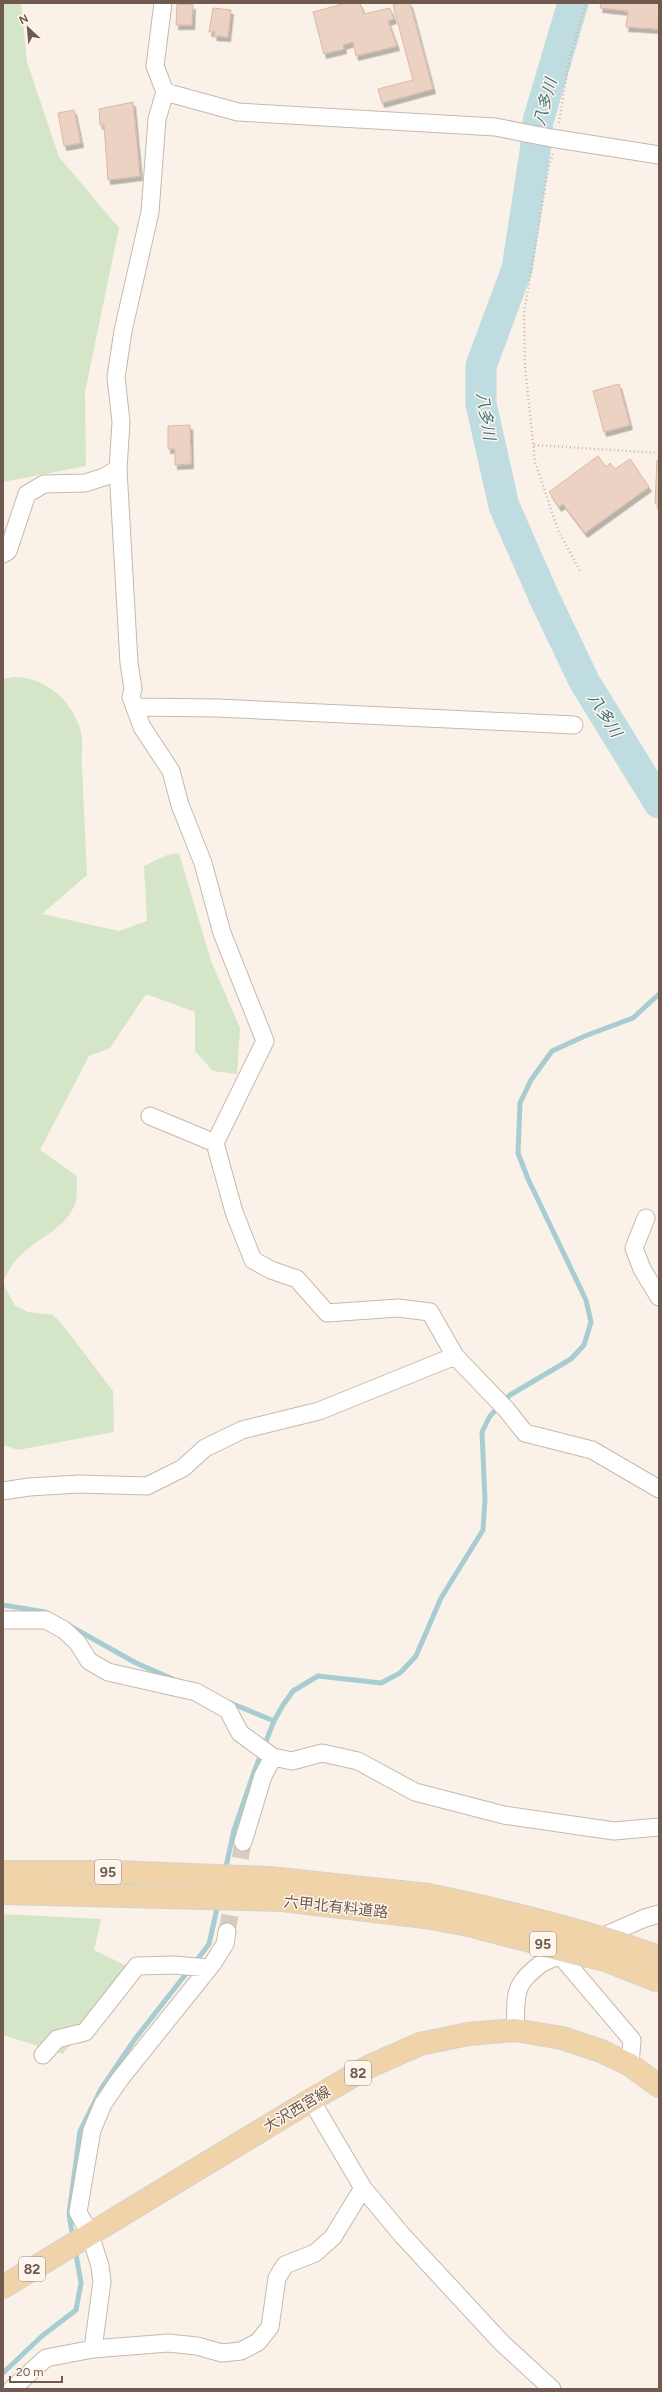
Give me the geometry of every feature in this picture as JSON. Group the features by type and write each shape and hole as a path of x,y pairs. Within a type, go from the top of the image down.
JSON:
{"main road":[{"name":"六甲北有料道路","path":"3,1872 114,1872 236,1876 352,1885 428,1895 504,1911 621,1943 659,1957"},
{"name":"六甲北有料道路","path":"3,1893 217,1897 305,1902 425,1918 468,1925 608,1961 659,1981"},
{"name":"大沢西宮線","path":"3,2286 311,2100 368,2067 420,2044 468,2034 514,2030 562,2038 600,2051 630,2065 659,2086"}],"street":[{"path":"163,3 155,66 165,92 157,119 150,212 123,330 116,377 121,422 118,469 129,663 132,689 131,697 136,707 142,727 171,771 180,805 203,863 222,934 265,1041 215,1143 234,1212 253,1260 271,1270 297,1279 327,1313 398,1308 430,1312 455,1356 506,1410 525,1434 592,1450 659,1489"},
{"path":"165,92 238,112 495,127 659,155"},
{"path":"3,554 8,551 27,494 44,484 85,483 104,477 118,469"},
{"path":"136,707 225,709 574,725"},
{"path":"150,1116 215,1143"},
{"path":"646,1218 634,1248 642,1269 659,1297"},
{"path":"3,1491 29,1487 79,1484 147,1486 182,1468 206,1448 242,1430 319,1411 455,1356"},
{"path":"3,1620 46,1620 64,1630 77,1642 89,1661 108,1672 196,1692 228,1710 240,1732 272,1757 292,1761 322,1753 358,1761 415,1792 504,1815 614,1831 659,1827"},
{"path":"243,1842 263,1776 272,1757"},
{"path":"514,2030 517,1987 528,1973 542,1963 645,1918 659,1914"},
{"path":"93,2349 102,2282 100,2266 86,2236 78,2212 92,2130 103,2104 120,2079 225,1944 227,1932"},
{"path":"560,1955 632,2040 630,2065"},
{"path":"43,2055 57,2039 85,2032 136,1966 179,1965 207,1968"},
{"path":"311,2100 363,2188 402,2235 501,2342 552,2389"},
{"path":"12,2389 46,2358 93,2349 168,2343 197,2346 222,2352 241,2351 258,2342 270,2328 277,2278 286,2265 315,2253 333,2237 363,2188"}],"path":[{"path":"580,571 558,530 535,462 534,445 530,428 525,367 524,313 549,165 556,138 569,60 586,3"},
{"path":"534,445 659,453"}],"green space":[{"path":"3,3 21,3 27,62 59,157 119,228 85,392 86,466 3,482"},
{"path":"14,677 25,678 46,685 63,699 76,717 82,737 87,875 42,914 119,931 147,921 144,866 167,855 179,853 211,961 240,1028 237,1074 213,1071 195,1051 195,1012 146,994 110,1048 89,1056 40,1150 77,1176 75,1204 69,1215 60,1225 19,1257 10,1269 3,1283 3,679"},
{"path":"3,1283 15,1306 28,1312 53,1315 62,1324 113,1391 114,1432 18,1450 3,1445"},
{"path":"3,1914 101,1919 94,1950 129,1967 63,2054 3,2035"}],"building":[{"path":"346,3 360,3 364,14 390,8 394,19 388,21 397,46 356,56 353,42 343,45 344,49 324,54 313,12"},
{"path":"410,3 433,89 382,103 378,89 413,80 393,5"},
{"path":"601,3 659,3 658,29 626,27 628,11 600,8"},
{"path":"177,4 193,5 192,25 176,25"},
{"path":"213,8 231,10 228,37 214,36 215,32 209,32"},
{"path":"133,102 140,176 108,180 104,125 100,125 99,109"},
{"path":"74,110 81,143 64,146 58,113"},
{"path":"619,384 630,425 604,432 593,391"},
{"path":"190,425 191,464 175,465 175,449 168,449 168,426"},
{"path":"598,456 606,467 610,463 615,469 630,459 649,487 585,533 563,504 559,507 549,492"},
{"path":"657,460 659,460 659,504 655,504"}],"waterway":[{"name":"八多川","path":"573,3 538,121 535,152 517,269 481,366 481,404 504,506 544,597 584,681 659,803"},
{"path":"225,1871 234,1830 254,1772 274,1721 283,1705 293,1691 318,1676 381,1683 400,1673 416,1656 441,1598 483,1530 485,1500 482,1432 490,1416 510,1395 571,1359 584,1345 591,1322 586,1300 528,1179 518,1153 520,1103 531,1080 552,1051 585,1036 633,1018 659,994"},
{"path":"3,1605 45,1612"},
{"path":"70,1626 136,1663 173,1679"},
{"path":"228,1702 274,1721"},
{"path":"194,1964 209,1944 218,1904"},
{"path":"73,2239 69,2214 80,2131 101,2089 135,2039 189,1970"},
{"path":"3,2373 42,2336 76,2310 81,2283 75,2249"}],"tunnel":[{"path":"227,1932 243,1842"}]}
